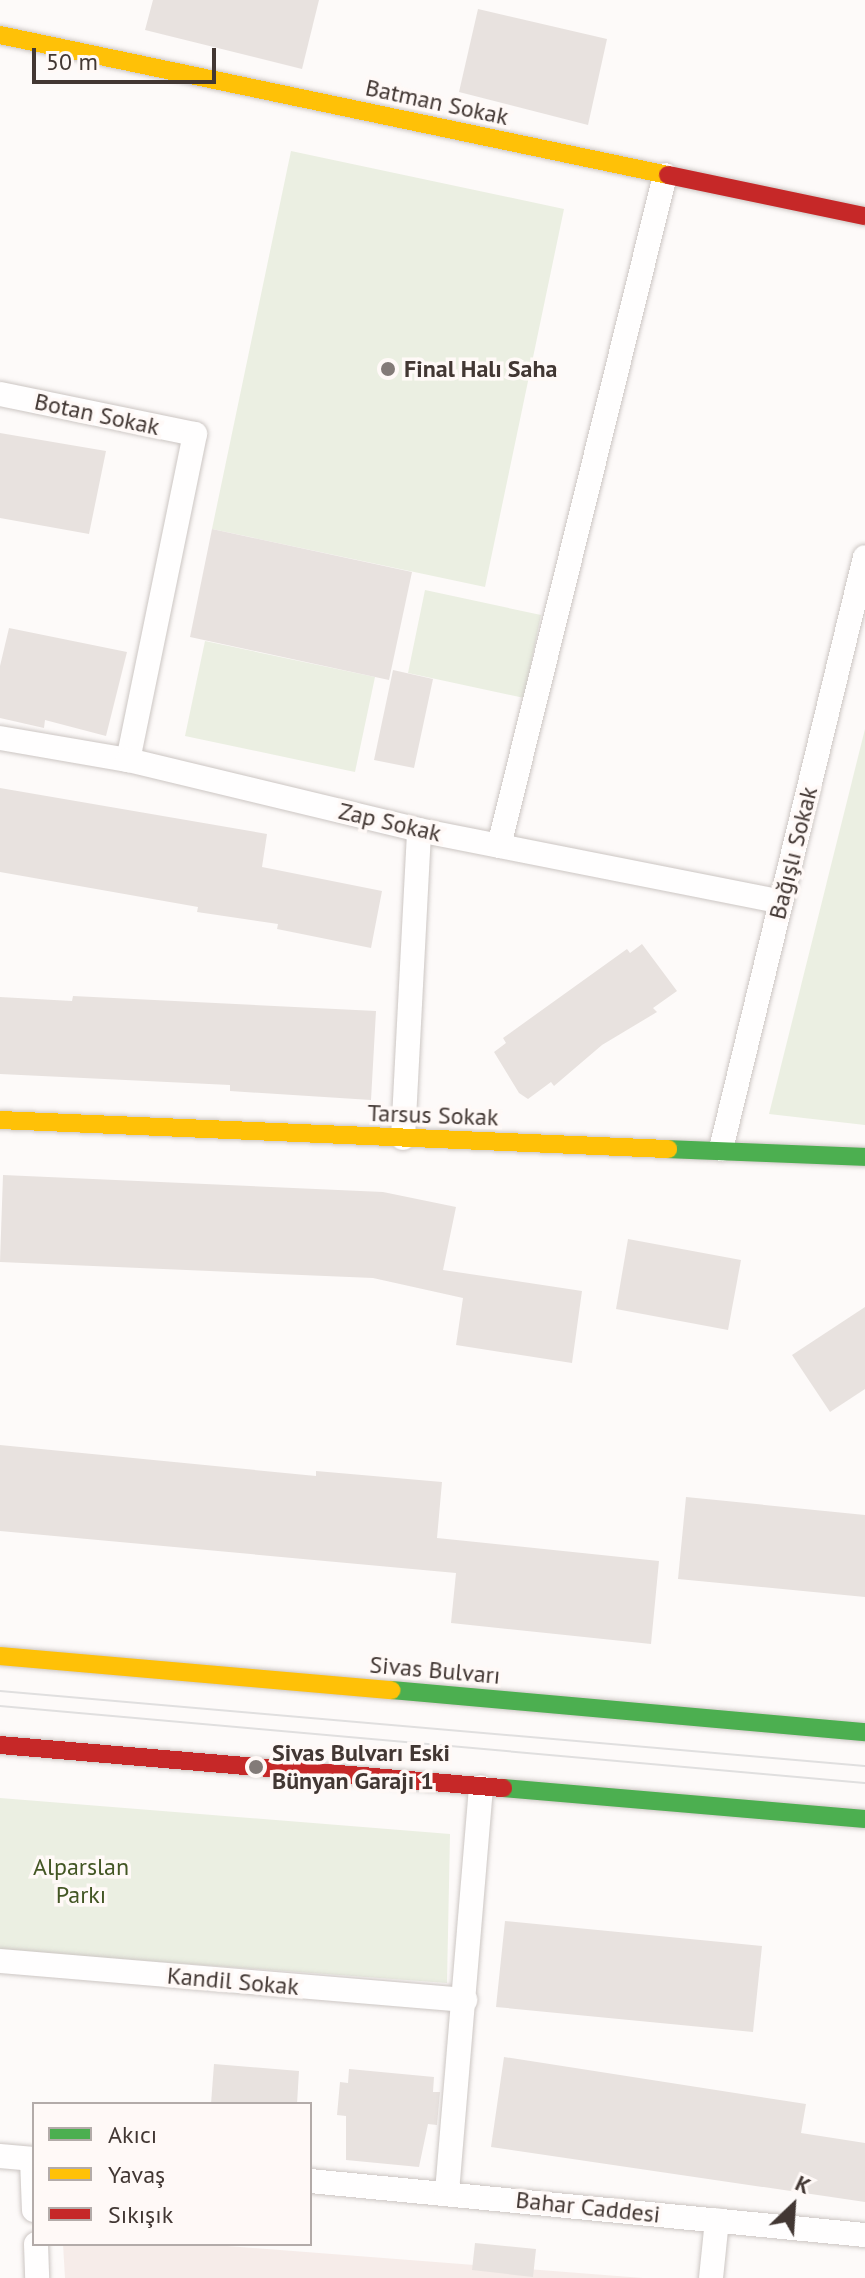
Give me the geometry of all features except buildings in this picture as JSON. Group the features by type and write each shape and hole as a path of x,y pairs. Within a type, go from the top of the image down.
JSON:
{"main road":[{"name":"Batman Sokak","path":"0,35 865,216"},
{"name":"Tarsus Sokak","path":"0,1120 865,1157"},
{"name":"Sivas Bulvarı","path":"0,1656 865,1732"},
{"path":"842,1731 865,1724"},
{"path":"0,1745 865,1819"}],"street":[{"path":"499,846 665,175"},
{"name":"Botan Sokak","path":"0,394 195,434 128,760"},
{"name":"Bağışlı Sokak","path":"721,1149 865,557"},
{"name":"Zap Sokak","path":"0,738 128,760 419,830 781,902"},
{"path":"403,1138 419,830"},
{"path":"447,2192 481,1787"},
{"name":"Kandil Sokak","path":"0,1961 465,2000"},
{"path":"0,2156 32,2159"},
{"name":"Bahar Caddesi","path":"312,2181 865,2235"},
{"path":"711,2278 717,2220"},
{"path":"36,2246 37,2278"}],"shaded area":[{"path":"63,2246 228,2246 643,2278 65,2278"}],"green space":[{"name":"Final Halı Saha","path":"291,151 564,209 485,587 212,529"},
{"path":"425,590 541,615 524,698 408,673"},
{"path":"205,641 375,677 355,772 185,736"},
{"path":"865,729 865,1125 769,1114"},
{"name":"Alparslan Parkı","path":"0,1798 450,1834 447,1983 0,1950"}],"tram line":[{"path":"0,1691 865,1766"},
{"path":"0,1706 865,1783"}],"traffic: fast":[{"path":"668,1149 865,1157"},
{"path":"392,1690 865,1732"},
{"path":"503,1788 865,1819"}],"traffic: slow":[{"path":"0,35 668,175"},
{"path":"0,1120 668,1149"},
{"path":"0,1656 392,1690"}],"traffic: jam":[{"path":"668,175 865,216"},
{"path":"0,1745 503,1788"}],"place":[{"name":"Final Halı Saha","path":"388,369"},
{"name":"Sivas Bulvarı Eski Bünyan Garajı 1","path":"256,1767"}]}
